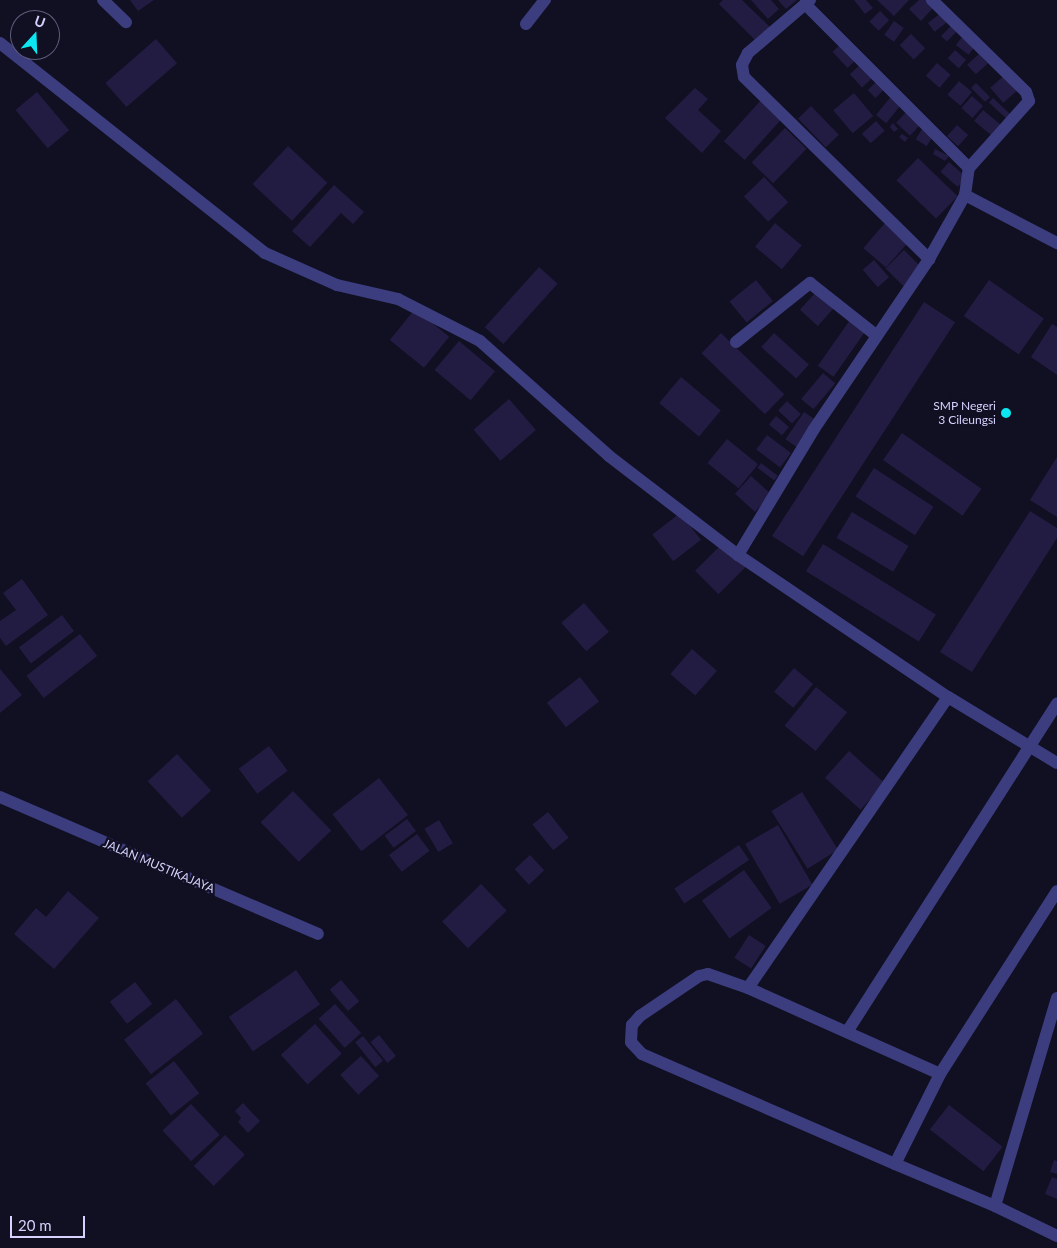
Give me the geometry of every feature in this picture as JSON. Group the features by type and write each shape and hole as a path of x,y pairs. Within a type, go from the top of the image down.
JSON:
{"street":[{"path":"103,0 126,22"},
{"path":"526,24 546,0"},
{"path":"738,555 814,429 929,259 965,194 969,168 1025,108 1029,98 932,0"},
{"path":"929,259 744,77 742,65 748,53 808,2 969,168"},
{"path":"0,43 266,253 336,285 398,299 480,341 609,456 738,555 948,697 1030,744 1057,763"},
{"path":"965,194 1057,243"},
{"path":"736,342 810,283 877,336"},
{"path":"748,988 948,697"},
{"path":"847,1032 1057,703"},
{"name":"JALAN MUSTIKAJAYA","path":"0,797 318,934"},
{"path":"895,1164 940,1074 1057,891"},
{"path":"940,1074 748,988 711,975 699,976 640,1016 632,1025 631,1042 642,1054 995,1206 1057,1236"},
{"path":"995,1206 1057,998"}],"building":[{"path":"130,0 154,0 138,11"},
{"path":"723,0 742,0 771,28 757,42 719,4"},
{"path":"751,0 771,0 779,9 768,19"},
{"path":"778,0 797,0 786,9"},
{"path":"854,0 866,0 873,8 865,14"},
{"path":"877,0 909,0 894,16"},
{"path":"919,0 928,0 934,7 921,21 909,9"},
{"path":"880,11 889,20 879,31 869,22"},
{"path":"942,12 949,21 935,32 928,23"},
{"path":"894,21 904,28 894,42 884,35"},
{"path":"951,26 957,32 947,42 941,36"},
{"path":"911,34 925,48 914,59 900,45"},
{"path":"962,37 975,47 968,55 956,45"},
{"path":"156,39 177,63 126,107 105,83"},
{"path":"842,43 857,59 847,68 832,52"},
{"path":"955,50 966,60 959,68 948,58"},
{"path":"979,54 988,64 976,74 967,65"},
{"path":"863,62 875,75 862,87 850,74"},
{"path":"937,63 951,75 939,88 926,76"},
{"path":"1006,74 1019,89 1003,103 990,88"},
{"path":"879,79 887,87 875,98 868,90"},
{"path":"959,81 972,92 960,106 947,95"},
{"path":"976,83 990,97 985,102 971,88"},
{"path":"695,88 708,99 698,110 721,131 702,153 665,118"},
{"path":"37,92 69,130 48,148 16,110"},
{"path":"854,93 873,116 853,133 833,110"},
{"path":"893,94 903,102 886,123 876,115"},
{"path":"972,96 983,106 972,118 961,108"},
{"path":"993,98 1012,116 1008,120 989,102"},
{"path":"762,99 783,118 745,160 724,141"},
{"path":"811,106 839,135 826,147 798,119"},
{"path":"983,110 1002,126 993,137 974,121"},
{"path":"907,111 921,124 910,136 896,123"},
{"path":"876,121 885,131 871,143 862,134"},
{"path":"893,123 898,129 894,132 890,127"},
{"path":"957,125 968,135 958,146 947,136"},
{"path":"785,128 807,149 773,183 752,163"},
{"path":"922,129 933,136 927,146 916,139"},
{"path":"902,134 908,138 905,142 899,137"},
{"path":"288,146 327,183 292,221 253,184"},
{"path":"935,149 949,156 945,161 933,154"},
{"path":"918,158 958,196 936,219 896,180"},
{"path":"949,162 966,177 958,187 940,172"},
{"path":"764,177 788,202 768,222 744,196"},
{"path":"334,185 364,212 353,224 341,213 310,247 292,231"},
{"path":"775,223 802,245 782,269 755,247"},
{"path":"885,223 908,243 886,268 863,248"},
{"path":"904,250 922,268 903,286 886,268"},
{"path":"874,260 889,277 878,287 863,270"},
{"path":"539,267 558,284 503,344 485,327"},
{"path":"756,280 773,301 747,322 730,301"},
{"path":"989,280 1044,318 1019,354 964,316"},
{"path":"816,292 834,308 818,326 800,310"},
{"path":"924,302 955,322 803,556 772,536"},
{"path":"415,309 449,337 424,368 390,340"},
{"path":"850,320 866,331 833,377 818,366"},
{"path":"1052,324 1057,327 1057,375 1031,357"},
{"path":"721,333 784,394 765,414 702,353"},
{"path":"774,333 809,364 796,379 761,347"},
{"path":"459,341 495,371 471,400 435,370"},
{"path":"823,373 835,383 813,409 801,399"},
{"path":"681,377 721,410 699,436 659,403"},
{"path":"509,399 536,430 500,461 474,430"},
{"path":"787,401 801,414 792,423 778,411"},
{"path":"804,412 816,420 797,447 786,439"},
{"path":"776,416 789,427 782,435 769,424"},
{"path":"902,433 981,489 963,516 883,460"},
{"path":"767,435 791,453 780,467 756,449"},
{"path":"727,439 758,464 739,488 707,463"},
{"path":"1057,457 1057,517 1030,500"},
{"path":"761,463 778,476 774,480 757,468"},
{"path":"874,468 934,507 915,535 855,497"},
{"path":"751,476 771,494 755,512 735,494"},
{"path":"1030,511 1057,528 1057,538 972,672 940,652"},
{"path":"852,512 909,546 893,572 837,538"},
{"path":"680,513 701,540 673,561 652,535"},
{"path":"722,544 745,567 718,594 695,571"},
{"path":"823,544 936,614 919,642 806,571"},
{"path":"22,579 48,615 6,646 0,638 0,621 16,610 3,593"},
{"path":"584,603 609,632 586,651 561,623"},
{"path":"62,615 74,631 31,663 19,647"},
{"path":"80,634 97,656 44,698 26,676"},
{"path":"692,649 717,671 695,696 670,674"},
{"path":"794,668 813,684 793,708 774,692"},
{"path":"0,669 22,695 0,713"},
{"path":"580,677 599,701 566,727 547,703"},
{"path":"816,687 847,712 816,751 785,726"},
{"path":"269,746 288,771 257,794 239,769"},
{"path":"849,751 885,783 861,810 825,778"},
{"path":"177,754 211,791 182,818 148,781"},
{"path":"379,778 408,815 361,851 333,814"},
{"path":"293,791 331,831 299,862 261,822"},
{"path":"802,792 838,850 808,869 771,811"},
{"path":"548,812 569,838 553,850 532,825"},
{"path":"407,819 416,831 394,848 385,836"},
{"path":"439,820 453,843 438,852 424,829"},
{"path":"778,825 813,885 780,904 745,844"},
{"path":"417,834 430,851 402,872 389,855"},
{"path":"739,845 749,860 684,904 674,889"},
{"path":"530,855 544,870 529,885 515,869"},
{"path":"744,870 772,908 730,939 702,901"},
{"path":"481,884 507,911 468,948 442,922"},
{"path":"68,891 99,918 54,969 14,934 36,908 46,917"},
{"path":"749,935 766,946 751,969 734,958"},
{"path":"296,970 320,1004 253,1051 229,1017"},
{"path":"341,980 359,1001 348,1011 330,990"},
{"path":"135,982 152,1004 127,1024 110,1002"},
{"path":"176,999 203,1034 151,1074 124,1040"},
{"path":"335,1004 361,1033 345,1048 319,1019"},
{"path":"315,1024 342,1054 308,1085 281,1055"},
{"path":"379,1035 396,1056 387,1063 370,1042"},
{"path":"363,1036 383,1061 375,1067 355,1042"},
{"path":"361,1056 379,1076 358,1095 340,1075"},
{"path":"174,1061 199,1093 171,1115 146,1083"},
{"path":"243,1103 260,1121 248,1133 238,1122 241,1118 235,1111"},
{"path":"191,1104 220,1135 191,1161 162,1131"},
{"path":"949,1105 1003,1147 983,1171 930,1129"},
{"path":"225,1135 245,1155 214,1186 194,1166"},
{"path":"1054,1160 1057,1161 1057,1174 1050,1172"},
{"path":"1052,1177 1057,1179 1057,1199 1045,1194"}],"place":[{"name":"SMP Negeri 3 Cileungsi","path":"1006,413"}]}
